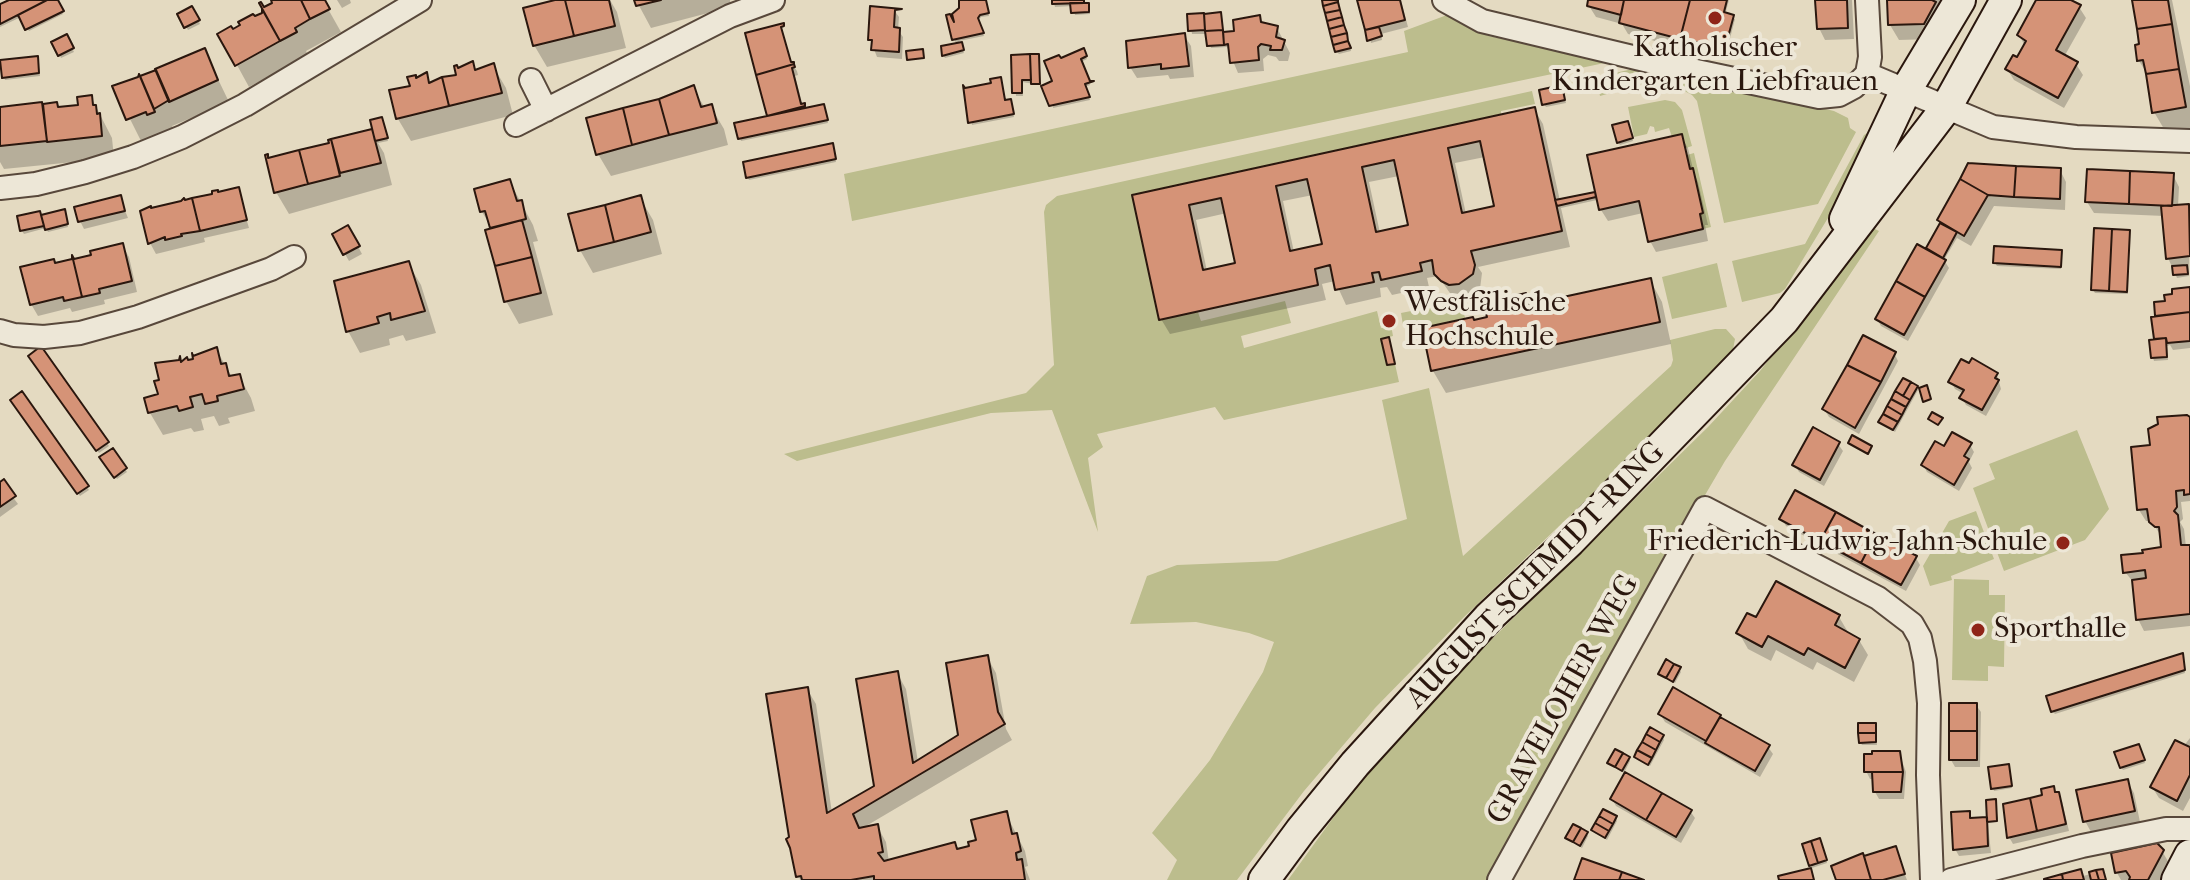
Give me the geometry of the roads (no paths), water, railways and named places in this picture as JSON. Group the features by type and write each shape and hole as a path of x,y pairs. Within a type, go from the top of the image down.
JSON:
{"main road":[{"name":"AUGUST-SCHMIDT-RING","path":"1816,279 1905,92 1960,0"},
{"name":"AUGUST-SCHMIDT-RING","path":"1264,880 1355,764 1488,618 1570,541 1768,339 1946,108 2006,0"},
{"path":"2177,880 2190,855"}],"street":[{"path":"0,188 36,184 85,172 182,137 245,105 420,0"},
{"path":"516,125 730,16 773,0"},
{"path":"1444,0 1482,21 1819,97 1839,95 1854,87 1867,74 1870,57 1867,0"},
{"path":"1867,74 1993,127 2076,137 2190,141"},
{"path":"531,80 546,110"},
{"path":"0,331 44,337 80,333 153,312 271,269 294,257"},
{"name":"GRAVELOHER WEG","path":"1502,879 1705,508 1878,598 1912,624 1920,638 1925,661 1929,703 1932,880"},
{"path":"1951,880 2082,846 2166,829 2190,829"}],"place":[{"name":"Katholischer Kindergarten Liebfrauen","path":"1715,18"},
{"name":"Westfälische Hochschule","path":"1389,321"},
{"name":"Friederich-Ludwig-Jahn-Schule","path":"2063,543"},
{"name":"Sporthalle","path":"1978,630"}]}
